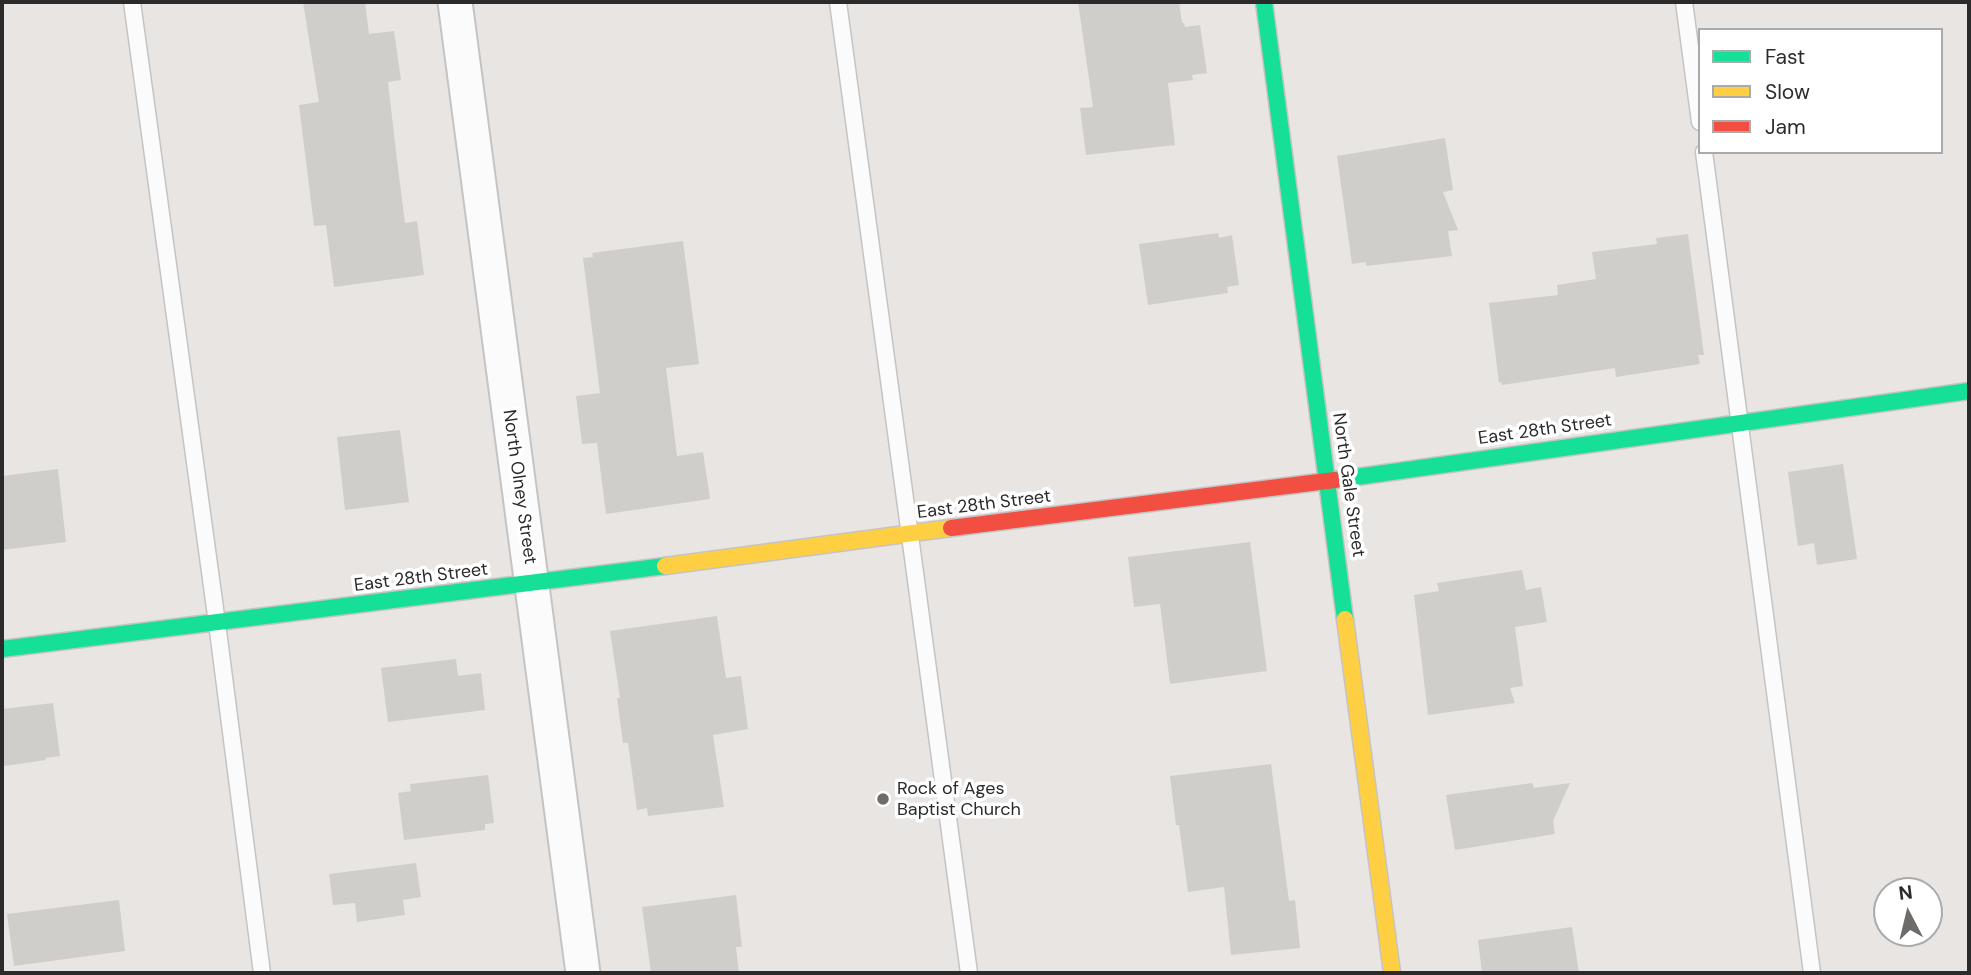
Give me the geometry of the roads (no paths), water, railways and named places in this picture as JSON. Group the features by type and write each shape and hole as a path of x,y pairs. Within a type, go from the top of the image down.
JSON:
{"street":[{"name":"North Olney Street","path":"456,2 583,973"},
{"name":"North Gale Street","path":"1264,2 1392,973"},
{"name":"East 28th Street","path":"2,649 532,584 1328,481 1969,391"}],"lane":[{"path":"132,2 262,973"},
{"path":"838,2 969,973"},
{"path":"1684,2 1698,107"},
{"path":"1704,154 1812,973"}],"place":[{"name":"Rock of Ages Baptist Church","path":"883,799"}]}
